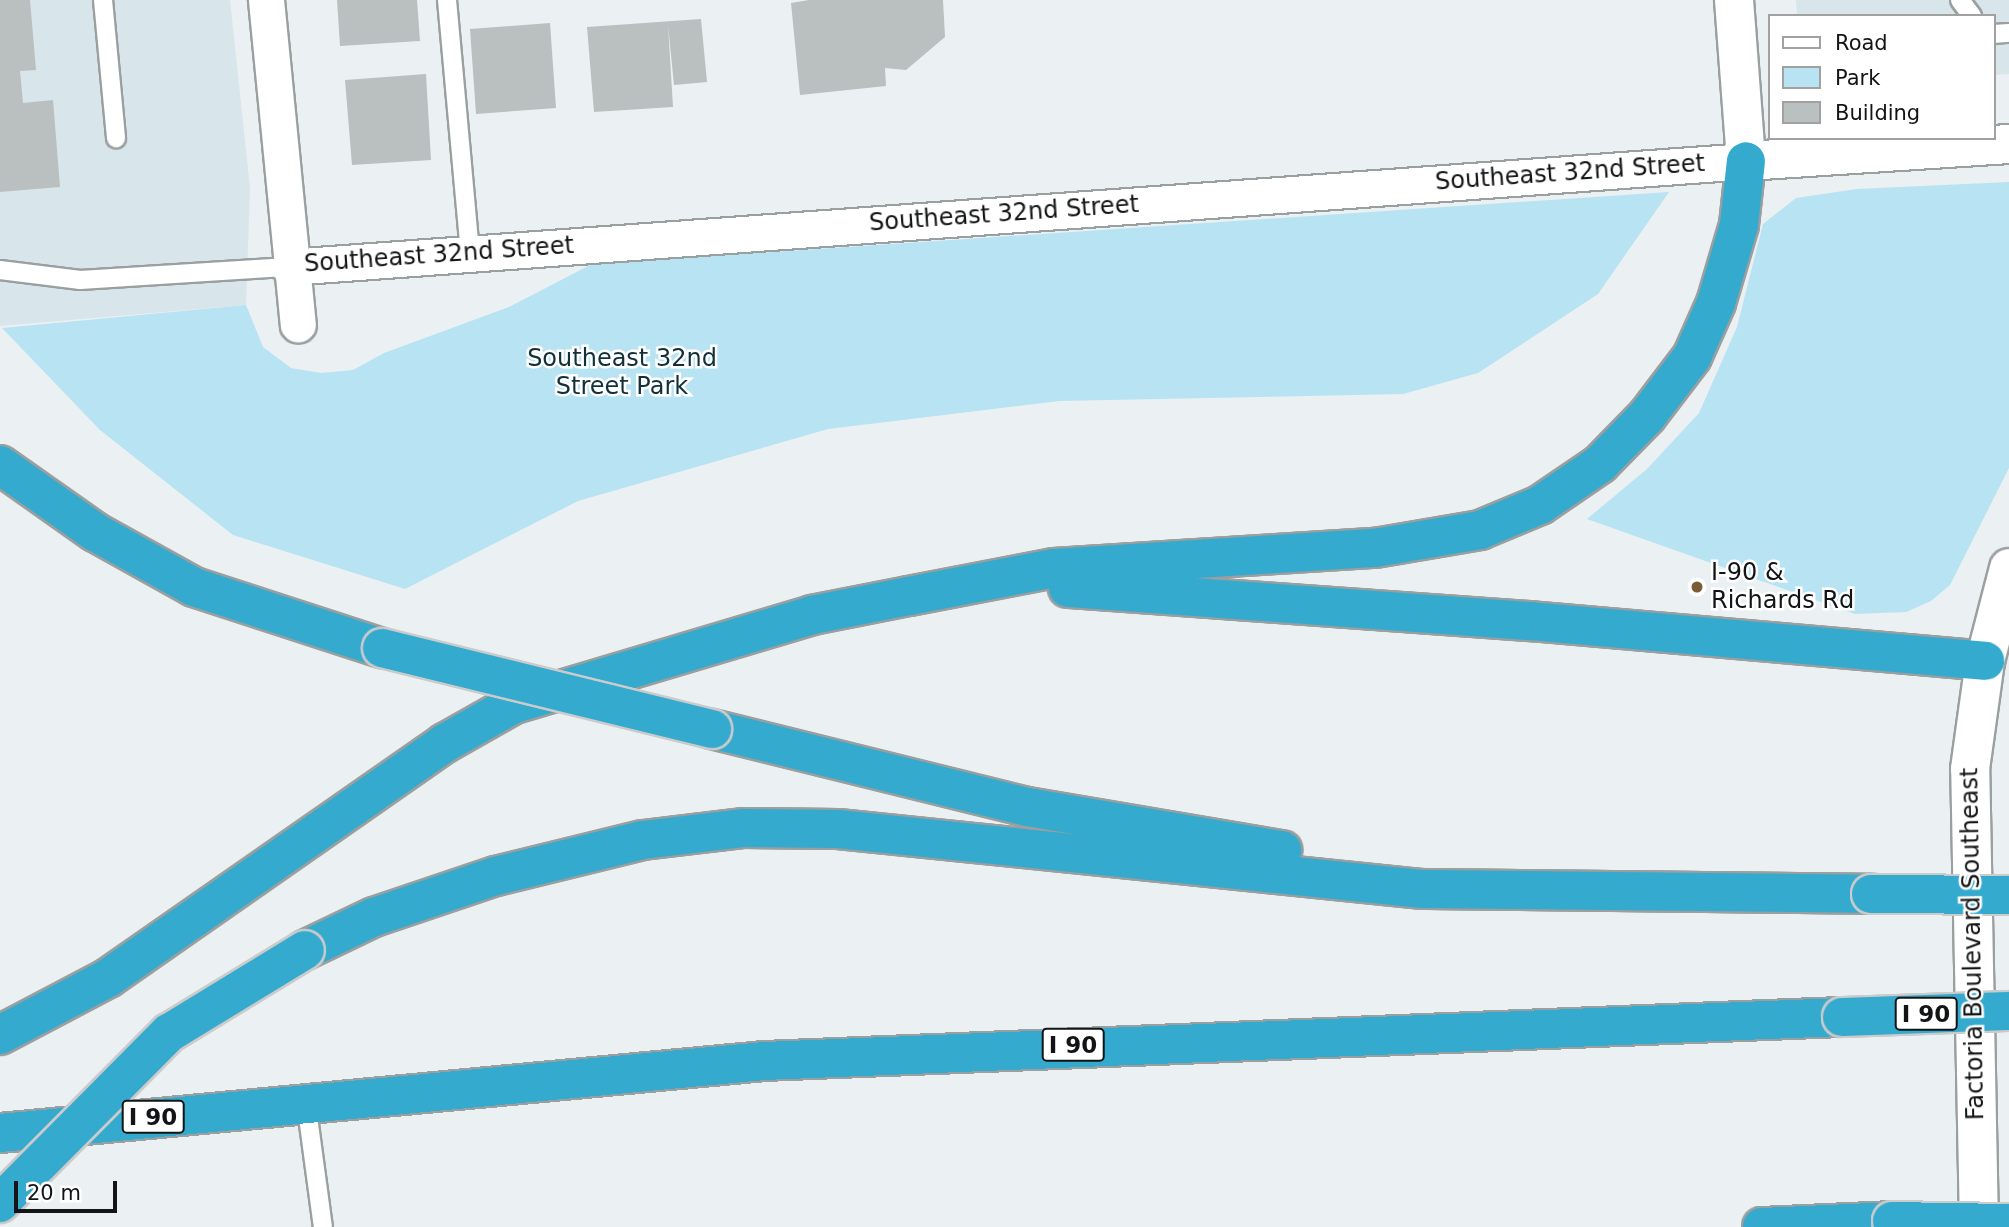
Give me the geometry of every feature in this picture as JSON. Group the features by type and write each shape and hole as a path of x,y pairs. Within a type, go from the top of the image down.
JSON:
{"highway":[{"path":"0,1035 108,978 445,743 514,705 759,629 909,596 1054,568 1375,548 1480,530 1540,505 1600,464 1647,416 1692,357 1716,303 1738,225 1746,160"},
{"path":"0,465 95,532 194,587 382,648 1027,807 1179,835 1592,895"},
{"path":"909,596 1109,588 1997,662"},
{"path":"0,1203 169,1032 305,950 374,917 496,876 643,840 744,828 874,833 1423,889 1592,895 2009,895"},
{"name":"I 90","path":"0,1133 306,1102 778,1061 2009,1012"},
{"path":"1762,1227 1892,1221 2009,1223"}],"main road":[{"path":"1734,0 1746,160"},
{"name":"Southeast 32nd Street","path":"1746,160 1976,140"},
{"name":"Factoria Boulevard Southeast","path":"1979,1227 1968,839 1970,769 1997,662 2009,568"}],"street":[{"path":"266,0 289,267 298,324"},
{"name":"Southeast 32nd Street","path":"289,267 1746,160"}],"lane":[{"path":"103,0 116,138"},
{"path":"447,0 470,252"},
{"name":"Southeast 32nd Street","path":"0,270 80,280 289,267"},
{"path":"306,1102 323,1227"}],"shaded area":[{"path":"0,0 230,0 250,188 246,305 0,326"},
{"path":"1796,0 2009,0 2009,74 1995,75 1995,14 1797,14"}],"green space":[{"path":"2009,182 2009,468 1950,585 1931,601 1906,612 1855,614 1587,519 1647,469 1699,413 1737,327 1763,224 1796,198 1857,189"},
{"name":"Southeast 32nd Street Park","path":"1669,192 1598,294 1478,373 1403,394 1059,401 828,429 578,501 405,589 233,535 100,430 2,328 246,305 263,347 291,368 321,373 353,370 384,353 509,307 592,264"}],"building":[{"path":"0,0 30,0 36,70 20,71 23,103 53,100 60,187 0,192"},
{"path":"337,0 417,0 420,41 340,46"},
{"path":"809,0 943,0 945,37 906,70 885,68 886,86 800,95 791,3"},
{"path":"701,19 707,82 674,85 668,25 673,107 594,112 587,27"},
{"path":"550,23 556,108 476,114 470,29"},
{"path":"426,74 431,160 352,165 345,80"}],"place":[{"name":"I-90 & Richards Rd","path":"1697,587"}]}
